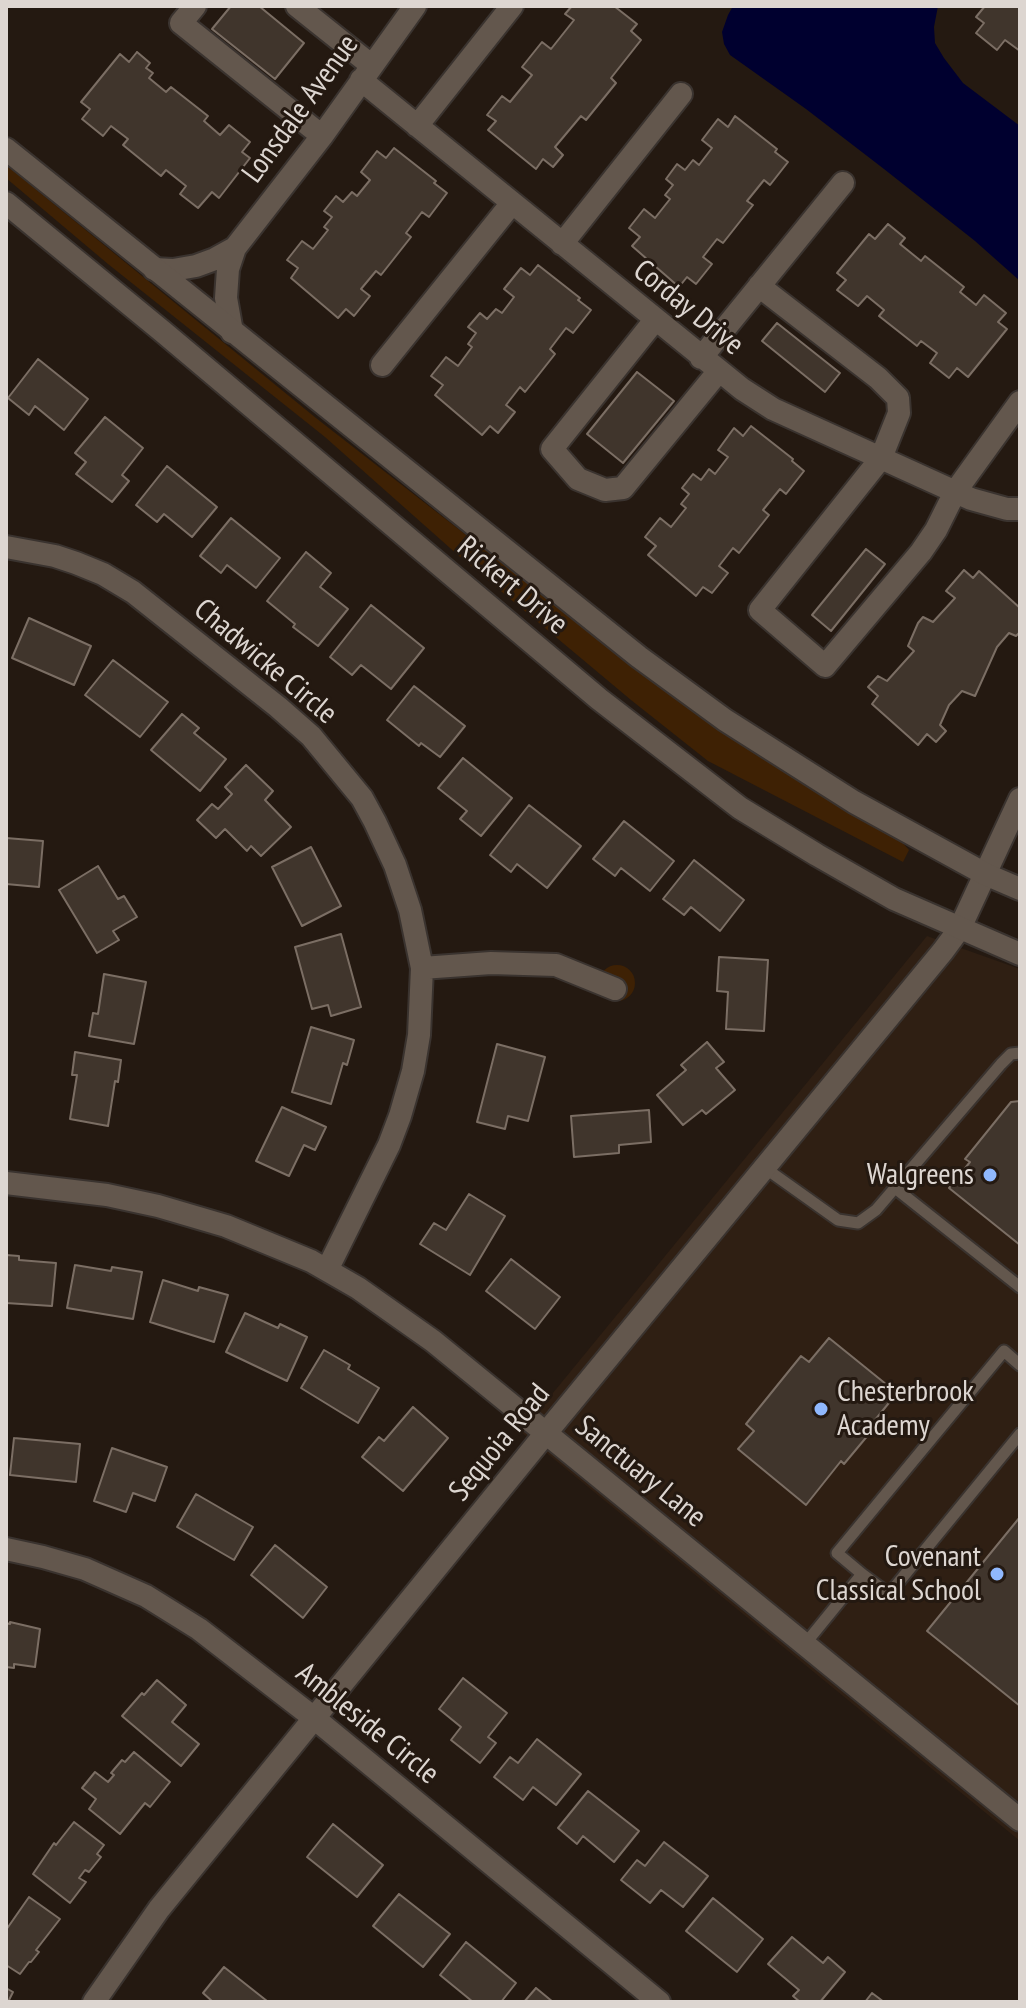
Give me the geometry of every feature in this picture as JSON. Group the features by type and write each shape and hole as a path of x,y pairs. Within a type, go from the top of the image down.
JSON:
{"street":[{"path":"195,6 181,23 322,136"},
{"name":"Corday Drive","path":"297,6 417,126 742,389 773,409 971,499 1007,509 1020,509"},
{"name":"Lonsdale Avenue","path":"232,332 226,298 228,269 235,248 322,136 415,6"},
{"path":"417,126 512,6"},
{"path":"562,244 681,94"},
{"name":"Rickert Drive","path":"6,149 639,657 725,720 854,802 985,874 1020,889"},
{"path":"655,320 552,449 578,479 605,490 623,488 710,365 759,286 843,183"},
{"name":"Rickert Drive","path":"6,203 175,341 599,699 740,808 894,899 1020,954"},
{"path":"382,365 512,203"},
{"name":"Lonsdale Avenue","path":"154,269 196,266 235,248"},
{"path":"759,286 878,378 898,398 899,413 881,458 760,610 825,666 921,552 955,492 1018,409"},
{"name":"Chadwicke Circle","path":"6,547 55,556 103,574 133,592 278,707 311,736 362,798 395,865 410,910 422,968 419,1035 413,1071 389,1145 327,1270"},
{"name":"Sequoia Road","path":"94,2002 159,1909 960,928 1020,799"},
{"path":"422,968 491,963 556,965 615,989"},
{"name":"Sanctuary Lane","path":"6,1183 107,1195 226,1226 311,1261 381,1303 423,1333 1020,1820"},
{"name":"Ambleside Circle","path":"6,1549 85,1569 146,1596 199,1629 314,1718 659,2002"}],"lane":[{"path":"765,1168 838,1220 858,1223 876,1210 1001,1064 1011,1054 1020,1053"},
{"path":"895,1188 1020,1287"},
{"path":"1020,1365 1004,1351 837,1553 889,1594 1020,1434"},
{"path":"805,1644 862,1574"}],"shaded area":[{"path":"733,6 938,6 935,43 944,58 963,83 1020,126 1020,281 884,169 730,55 722,32"},
{"path":"6,165 316,418 661,687 732,738 900,840 909,850 903,862 708,761 459,556 325,437 108,264 6,178"},
{"path":"927,936 1020,969 1020,1841 521,1432"},
{"path":"617,965 630,970 635,983 630,996 617,1001 604,996 599,983 604,970"}],"building":[{"path":"231,6 259,6 304,43 275,79 212,29"},
{"path":"572,6 614,6 637,24 631,31 641,40 611,78 616,83 586,120 581,116 555,147 563,155 553,167 543,159 536,169 488,130 496,121 487,115 502,96 510,102 532,75 522,67 542,42 551,49 574,20 565,14"},
{"path":"985,6 1020,6 1020,51 1005,40 997,50 976,33 984,23 976,17"},
{"path":"137,52 150,63 146,68 153,73 149,78 166,92 171,87 208,116 204,121 220,135 229,125 250,142 242,152 250,158 219,198 212,192 198,208 180,194 186,186 166,170 161,176 123,145 128,139 111,126 103,136 82,119 90,109 81,102 120,54 129,62"},
{"path":"735,116 777,149 775,152 788,162 770,185 764,180 747,201 753,205 723,243 717,239 703,257 712,264 696,284 687,277 679,287 632,246 640,237 629,228 644,209 655,218 670,199 665,195 673,185 666,179 677,164 685,170 693,160 699,165 712,148 702,140 718,119 728,127"},
{"path":"394,148 447,193 429,217 422,212 406,233 411,237 381,275 376,271 361,289 370,296 354,316 346,309 338,318 291,278 298,268 287,260 302,241 313,249 328,230 324,227 332,217 324,211 336,196 343,202 352,192 357,196 370,180 361,172 377,151 386,158"},
{"path":"888,224 905,238 900,244 921,261 925,256 964,287 960,292 976,305 984,295 1006,313 998,322 1007,329 968,377 957,368 949,378 930,363 937,353 921,341 917,346 879,316 884,310 867,296 858,306 837,290 846,280 837,273 869,234 875,239"},
{"path":"538,265 591,310 573,333 566,328 550,349 555,354 525,392 520,387 506,405 515,412 498,433 490,426 482,435 435,395 443,385 431,376 446,357 458,366 472,347 468,344 476,333 468,327 480,313 487,319 496,309 502,313 514,297 504,289 521,268 530,275"},
{"path":"777,323 840,373 825,392 762,341"},
{"path":"38,359 88,399 64,430 35,406 29,415 8,398"},
{"path":"637,372 674,401 623,463 587,434"},
{"path":"105,417 143,448 122,475 129,481 112,502 76,474 86,462 75,453"},
{"path":"751,426 804,471 786,494 780,489 763,510 769,515 739,553 733,548 719,566 728,573 712,593 703,587 696,596 648,555 656,546 645,537 660,518 671,527 686,508 681,504 689,494 682,488 693,474 701,480 709,469 715,474 728,457 718,450 734,428 743,436"},
{"path":"167,466 217,507 192,537 164,514 157,522 136,505"},
{"path":"231,518 280,558 256,588 227,565 221,573 200,556"},
{"path":"866,549 885,564 831,631 812,615"},
{"path":"306,552 331,573 320,587 348,609 318,646 267,601"},
{"path":"964,570 973,578 979,571 1020,608 1020,632 1016,636 1009,633 997,647 975,696 962,691 949,705 940,725 946,731 936,742 927,734 918,745 872,704 878,696 868,687 878,676 887,681 914,651 908,646 918,623 923,617 933,622 955,598 946,591"},
{"path":"371,605 424,648 391,689 361,665 352,675 330,657"},
{"path":"29,618 91,646 74,685 12,658"},
{"path":"113,660 168,702 140,737 85,695"},
{"path":"414,686 465,726 440,757 421,743 419,746 387,720"},
{"path":"182,714 199,728 194,733 226,759 200,791 151,750"},
{"path":"463,758 512,798 481,836 460,819 467,811 438,788"},
{"path":"246,765 273,791 265,800 291,827 261,856 251,846 247,851 225,829 216,838 197,820 212,804 218,809 232,794 225,787"},
{"path":"529,805 581,846 547,888 517,864 511,872 490,855"},
{"path":"624,821 674,861 650,891 621,868 615,876 593,859"},
{"path":"6,838 43,841 39,887 6,884"},
{"path":"311,847 341,906 302,926 272,867"},
{"path":"694,860 744,900 720,931 691,907 684,915 663,899"},
{"path":"98,866 118,899 124,896 137,917 113,931 119,940 97,953 59,890"},
{"path":"341,934 361,1007 331,1016 328,1005 312,1009 295,947"},
{"path":"719,957 768,960 764,1031 726,1029 728,992 717,991"},
{"path":"104,974 146,982 134,1044 89,1036 93,1013 98,1014"},
{"path":"311,1027 354,1040 347,1065 343,1063 331,1104 292,1092"},
{"path":"707,1042 724,1062 716,1068 735,1090 706,1114 702,1110 683,1125 657,1095 686,1070 681,1065"},
{"path":"497,1044 545,1057 528,1121 508,1116 505,1129 477,1122"},
{"path":"75,1052 121,1060 108,1126 70,1119 77,1075 72,1075"},
{"name":"Walgreens","path":"1020,1101 1020,1245 949,1188 970,1162 965,1159 1011,1102"},
{"path":"282,1107 326,1127 315,1150 304,1145 289,1176 256,1161"},
{"path":"649,1110 651,1142 619,1145 619,1153 574,1157 571,1116"},
{"path":"469,1194 505,1216 470,1275 420,1244 434,1223 446,1230"},
{"path":"6,1255 19,1256 19,1260 56,1263 52,1306 6,1303"},
{"path":"511,1259 560,1297 535,1329 486,1291"},
{"path":"75,1265 142,1272 133,1319 67,1308"},
{"path":"163,1280 198,1291 199,1287 228,1295 214,1342 150,1322"},
{"path":"245,1313 307,1337 287,1381 226,1352"},
{"name":"Chesterbrook Academy","path":"829,1338 897,1393 866,1431 869,1434 844,1464 841,1461 806,1505 738,1449 754,1431 746,1424 801,1356 809,1362"},
{"path":"324,1350 350,1365 348,1369 379,1388 358,1423 301,1388"},
{"path":"413,1407 448,1438 403,1491 362,1457 379,1437 384,1441"},
{"path":"14,1438 80,1444 76,1482 10,1475"},
{"path":"112,1448 167,1467 155,1501 133,1493 126,1512 94,1501"},
{"path":"196,1494 253,1527 234,1560 177,1527"},
{"name":"Covenant Classical School","path":"1020,1517 1020,1706 927,1631"},
{"path":"275,1545 327,1587 303,1618 251,1575"},
{"path":"6,1623 40,1629 35,1667 14,1664 14,1668 6,1667"},
{"path":"463,1678 507,1713 488,1737 496,1743 480,1763 451,1740 461,1727 439,1709"},
{"path":"157,1680 186,1705 172,1722 199,1744 181,1766 122,1716"},
{"path":"537,1739 581,1774 556,1805 533,1787 523,1800 494,1777 510,1757 518,1763"},
{"path":"134,1752 170,1782 150,1807 145,1803 120,1834 89,1809 96,1799 82,1788 95,1772 108,1782 122,1760 125,1762"},
{"path":"588,1791 639,1831 614,1862 583,1836 577,1844 558,1828"},
{"path":"74,1822 104,1845 97,1854 101,1857 89,1872 85,1870 79,1878 86,1882 70,1903 33,1874 54,1843 56,1845"},
{"path":"333,1824 383,1865 357,1897 307,1857"},
{"path":"664,1842 708,1876 683,1907 661,1890 650,1903 621,1880 637,1860 645,1866"},
{"path":"399,1894 450,1934 423,1967 373,1926"},
{"path":"29,1897 60,1919 36,1950 39,1952 20,1974 6,1965 6,1930"},
{"path":"713,1898 763,1939 737,1972 686,1931"},
{"path":"792,1937 823,1963 828,1957 845,1972 820,2002 800,2002 793,1996 799,1990 768,1964"},
{"path":"466,1942 516,1983 501,2002 473,2002 440,1975"},
{"path":"224,1967 267,2001 213,2002 203,1993"},
{"path":"6,1988 13,1992 8,2002 6,2002"},
{"path":"536,1988 553,2002 524,2002"},
{"path":"872,1993 884,2002 865,2002"}],"place":[{"name":"Walgreens","path":"990,1175"},
{"name":"Chesterbrook Academy","path":"821,1409"},
{"name":"Covenant Classical School","path":"997,1574"}]}
